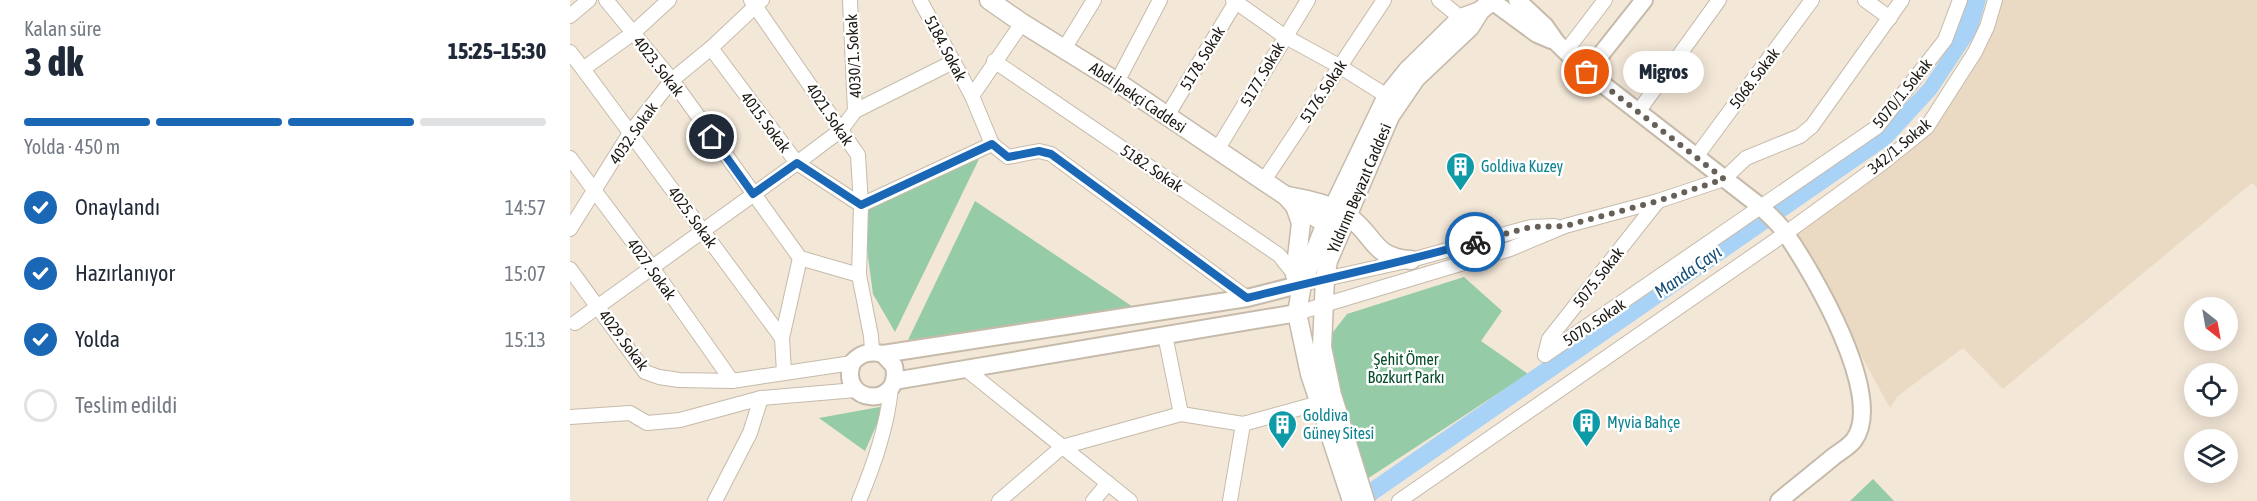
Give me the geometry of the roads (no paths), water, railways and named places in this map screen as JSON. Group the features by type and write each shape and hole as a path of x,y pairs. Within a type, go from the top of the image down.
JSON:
{"main road":[{"name":"Abdi İpekçi Caddesi","path":"994,1 1022,23 1117,81 1291,201 1310,200 1337,219"},
{"name":"Yıldırım Beyazıt Caddesi","path":"1365,501 1353,489 1322,347 1325,278 1337,219 1387,96 1407,71 1479,11"},
{"name":"Yıldırım Beyazıt Caddesi","path":"1298,280 1337,219 1403,94 1479,11"},
{"path":"1291,201 1301,223 1297,313 1319,403 1353,489"},
{"path":"1337,219 1385,254 1398,259 1411,260"}],"street":[{"path":"570,15 589,0"},
{"name":"4023. Sokak","path":"606,0 672,80 800,258"},
{"path":"583,69 633,33 669,0"},
{"name":"4030/1. Sokak","path":"850,0 855,111"},
{"name":"5184. Sokak","path":"920,0 972,96 992,144"},
{"path":"1064,49 1094,0"},
{"path":"1117,81 1160,0"},
{"name":"5177. Sokak","path":"1217,150 1284,36 1308,0"},
{"name":"5176. Sokak","path":"1263,182 1384,0"},
{"path":"1439,0 1479,11 1537,34 1561,47"},
{"path":"1517,0 1545,26 1561,47 1587,72 1761,207 1786,233 1822,296 1852,357 1863,407 1861,426 1853,441 1779,501"},
{"path":"1561,47 1605,0"},
{"path":"1587,72 1644,0"},
{"path":"1638,112 1719,0"},
{"name":"5068. Sokak","path":"1696,157 1812,0"},
{"path":"1865,0 1890,18"},
{"path":"570,417 630,412 647,423 680,420 761,398 856,390 866,396 878,397 893,385 966,370 1297,313 1510,249 1565,226 1658,201 1724,179 1746,158 1800,136 1812,126 1902,0"},
{"name":"5070/1. Sokak","path":"1761,207 1876,127 1945,40 1960,0"},
{"name":"342/1. Sokak","path":"1399,501 1786,233 1927,127 1975,52 1987,27 1995,0"},
{"path":"1235,1 1284,36 1387,96"},
{"name":"5178. Sokak","path":"1167,116 1235,1"},
{"name":"4032. Sokak","path":"570,229 630,133 672,80 711,48 756,2"},
{"name":"4021. Sokak","path":"756,2 858,155 861,205 860,275 872,336 867,356 850,377 856,390"},
{"path":"972,96 1022,23"},
{"name":"4015. Sokak","path":"711,48 797,163 861,205"},
{"name":"4025. Sokak","path":"570,52 782,338"},
{"name":"5182. Sokak","path":"994,61 1280,255 1298,280"},
{"path":"575,323 651,266 797,163 841,129 855,111 953,62"},
{"path":"861,205 992,144 1008,157 1039,151 1051,154 1247,298"},
{"name":"4027. Sokak","path":"570,158 651,266 732,381"},
{"name":"5075. Sokak","path":"1545,355 1549,339 1658,201"},
{"name":"5070. Sokak","path":"1545,355 1761,207"},
{"path":"867,356 1247,298 1298,280 1325,278 1411,260 1531,227 1565,226"},
{"path":"784,372 782,338 800,258 860,275"},
{"name":"4029. Sokak","path":"570,269 645,372 651,376 679,380 732,381 867,356"},
{"path":"1165,335 1181,414"},
{"name":"4021. Sokak","path":"867,356 894,366 893,385"},
{"path":"966,370 1130,501"},
{"path":"859,501 877,456 893,385"},
{"path":"715,501 750,433 761,398"},
{"path":"999,501 1062,447 1181,414 1243,424 1319,403"},
{"path":"1230,501 1243,424"},
{"path":"1093,501 1108,483"}],"water":[{"name":"Manda Çayı","path":"1963,0 1986,0 1977,32 1936,94 1890,144 1374,501 1343,501 1882,128 1924,84 1948,48"}],"place":[{"name":"Migros","path":"1587,72"},
{"name":"Goldiva Kuzey","path":"1460,192"},
{"name":"Myvia Bahçe","path":"1586,448"},
{"name":"Goldiva Güney Sitesi","path":"1282,450"}],"park label":[{"name":"Şehit Ömer Bozkurt Parkı","path":"1406,368"}]}
